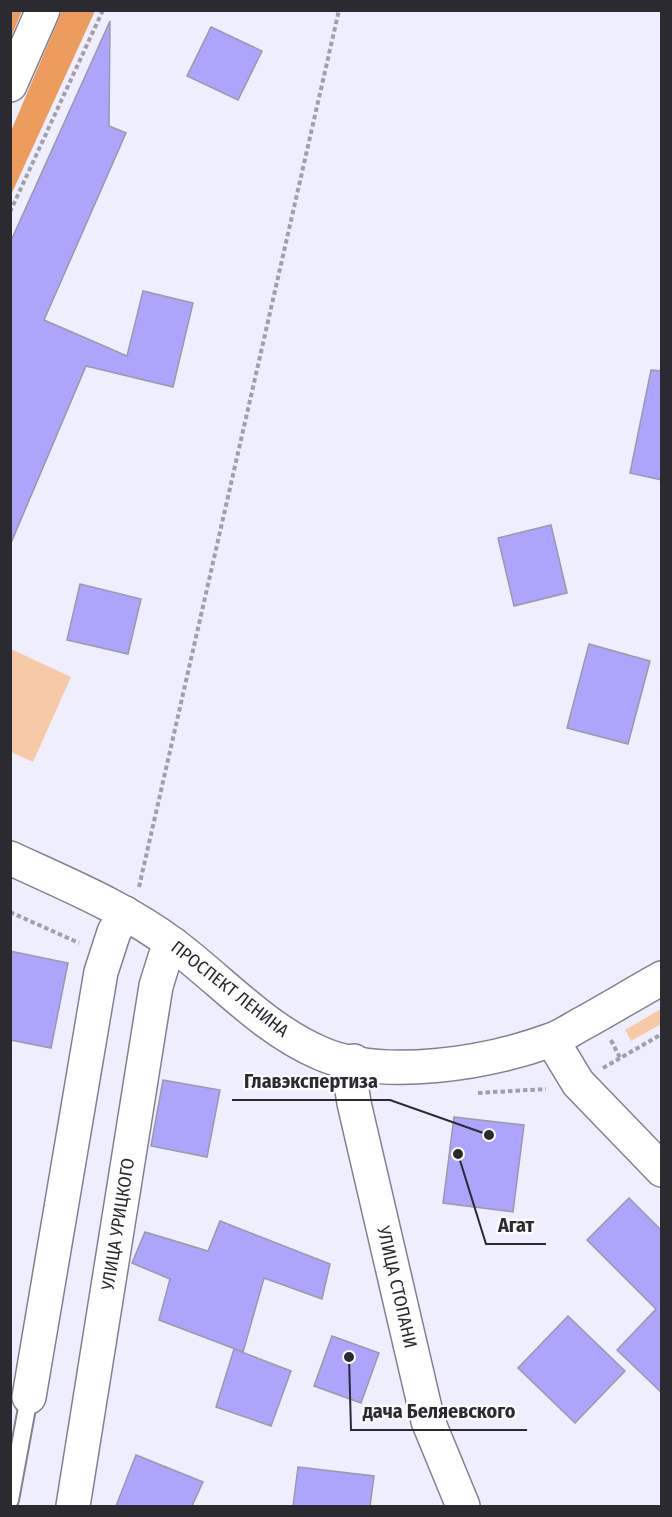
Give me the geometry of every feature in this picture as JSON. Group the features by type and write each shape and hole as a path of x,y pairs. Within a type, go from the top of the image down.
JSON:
{"street":[{"path":"10,85 43,10"},
{"name":"ПРОСПЕКТ ЛЕНИНА","path":"10,858 132,902 173,944 260,1016 295,1040 321,1054 354,1062 437,1067 478,1060 552,1040 662,978"},
{"path":"29,1397 101,972 114,932 132,902"},
{"name":"УЛИЦА УРИЦКОГО","path":"73,1506 156,986 165,957 173,944"},
{"path":"552,1040 578,1083 662,1170"},
{"name":"УЛИЦА СТОПАНИ","path":"354,1062 351,1083 354,1103 428,1420 463,1506"}],"lane":[{"path":"10,1500 29,1397"}],"path":[{"path":"10,212 103,10"},
{"path":"132,902 339,10"},
{"path":"594,1073 662,1034"}],"shaded area":[{"path":"10,11 22,11 11,37"},
{"path":"62,11 95,11 11,195 11,131"},
{"path":"11,649 71,677 33,762 11,752"},
{"path":"661,1009 661,1024 631,1041 625,1030"}],"building":[{"path":"110,21 109,126 126,133 44,320 127,356 143,291 193,303 173,387 86,366 11,543 10,243"},
{"path":"211,27 262,51 238,100 187,76"},
{"path":"651,370 662,371 662,480 630,473"},
{"path":"551,525 567,593 514,606 498,538"},
{"path":"80,584 141,599 128,654 67,640"},
{"path":"589,644 650,661 628,744 567,728"},
{"path":"10,951 68,963 51,1048 10,1040"},
{"path":"163,1080 220,1090 207,1157 151,1146"},
{"path":"454,1117 524,1125 513,1212 443,1203"},
{"path":"629,1198 662,1231 662,1393 617,1350 656,1309 587,1240"},
{"path":"220,1221 330,1264 322,1299 264,1278 243,1352 159,1320 170,1279 132,1263 145,1232 208,1251"},
{"path":"568,1316 625,1371 575,1423 518,1368"},
{"path":"332,1336 379,1353 361,1403 314,1386"},
{"path":"234,1349 291,1371 271,1426 216,1407"},
{"path":"136,1455 203,1482 192,1506 116,1506"},
{"path":"298,1467 374,1476 370,1506 293,1506"}],"place":[{"name":"Главэкспертиза","path":"489,1135"},
{"name":"Агат","path":"458,1154"},
{"name":"дача Беляевского","path":"349,1357"}]}
